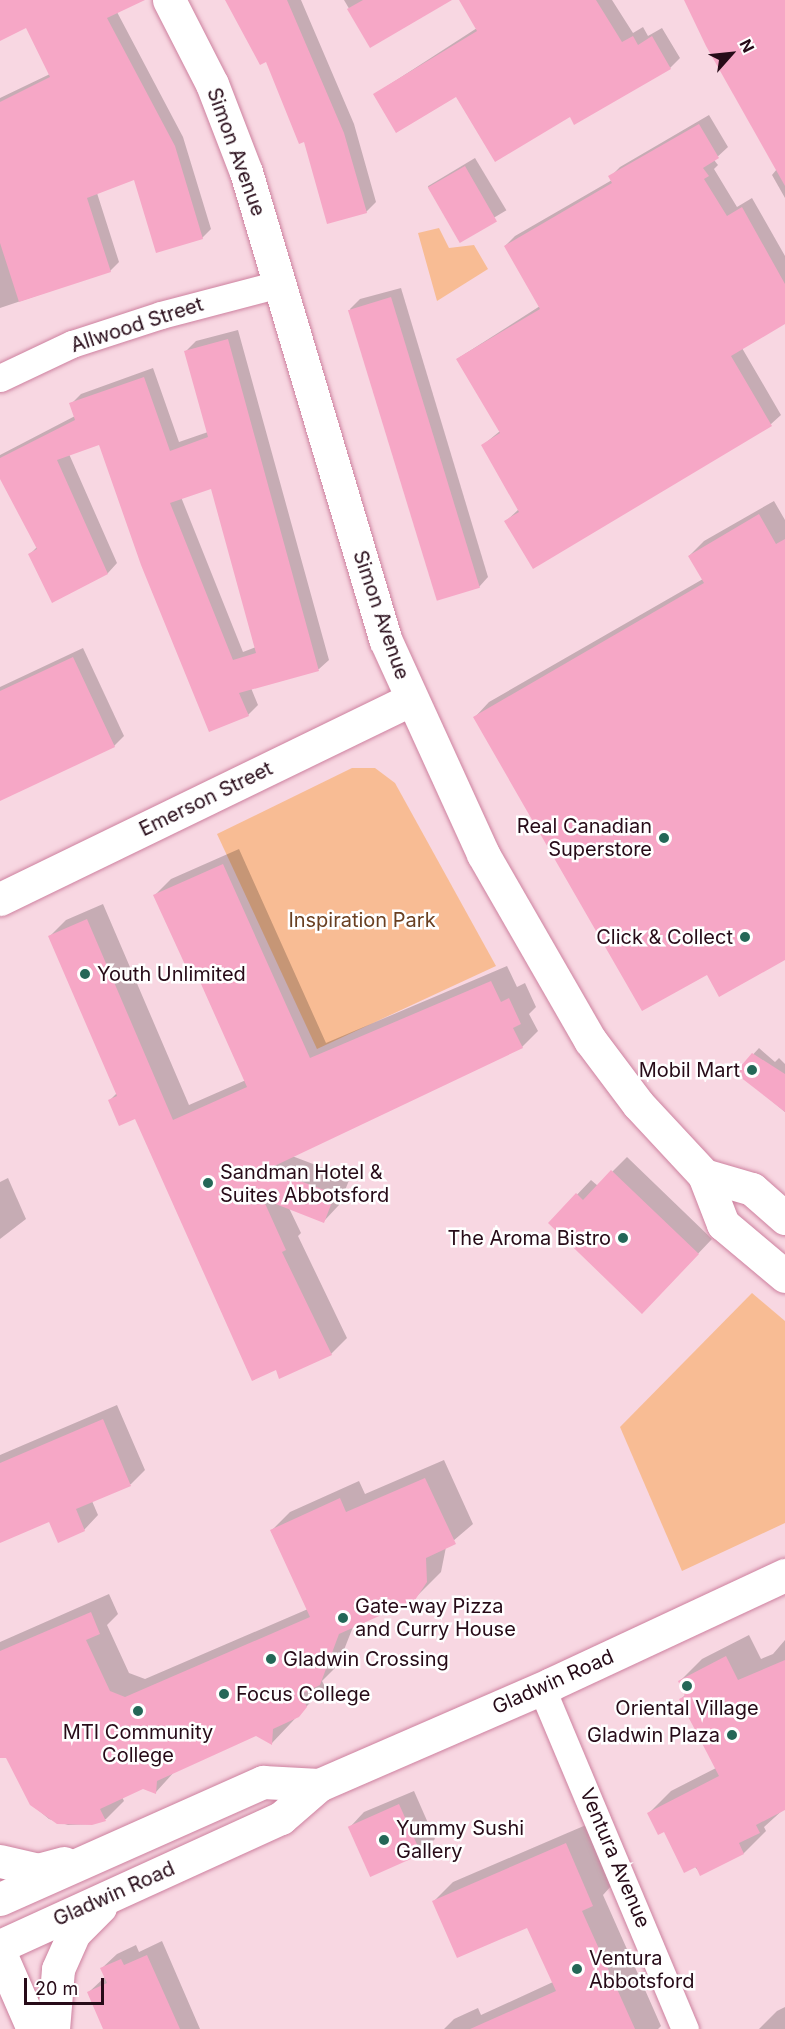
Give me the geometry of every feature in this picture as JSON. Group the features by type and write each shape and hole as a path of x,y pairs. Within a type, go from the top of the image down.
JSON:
{"street":[{"name":"Simon Avenue","path":"169,0 212,84 246,172 369,590 411,699 483,854 590,1040 638,1104 704,1175 723,1224 785,1276"},
{"name":"Allwood Street","path":"0,378 72,344 279,284"},
{"name":"Emerson Street","path":"0,899 411,699"},
{"path":"704,1175 752,1189 785,1218"},
{"name":"Gladwin Road","path":"0,1946 281,1818 319,1785 542,1689 785,1575"},
{"name":"Ventura Avenue","path":"542,1689 684,2029"},
{"name":"Gladwin Road","path":"0,1899 263,1782 319,1785"},
{"path":"0,1861 38,1870 109,1851"},
{"path":"52,2029 58,1969 74,1933 113,1894"},
{"path":"0,1953 33,2029"}],"green space":[{"path":"439,228 449,248 474,245 488,269 437,301 418,233"},
{"name":"Inspiration Park","path":"352,768 375,768 395,783 496,966 317,1049 217,834"},
{"path":"752,1293 785,1321 785,1523 682,1571 620,1427"}],"building":[{"path":"0,0 145,0 107,18 175,146 203,239 156,253 134,180 87,198 111,272 19,302 0,243 0,102 50,77 26,28 0,41"},
{"path":"225,0 287,0 344,133 367,213 327,224 304,142 299,144 266,62 260,65"},
{"path":"363,0 452,0 370,48 347,9"},
{"path":"459,0 596,0 622,42 633,36 638,45 652,36 671,69 574,125 570,117 495,162 456,97 396,133 373,94 477,31"},
{"path":"684,0 785,0 785,186 706,46"},
{"path":"699,124 719,158 703,168 709,176 704,179 727,216 742,207 785,284 785,324 731,356 772,426 533,569 504,521 519,512 481,445 500,433 456,359 540,309 504,246 612,183 608,176"},
{"path":"465,166 497,221 460,243 428,188"},
{"path":"391,297 480,588 437,601 348,310"},
{"path":"228,339 319,671 239,693 249,716 209,732 141,565 99,445 57,460 108,574 52,603 28,554 37,549 0,479 0,458 75,420 69,403 144,377 170,451 208,437 184,351","holes":["211,489 256,653 233,660 170,503"]},
{"name":"Real Canadian Superstore","path":"759,514 776,544 785,539 785,960 719,997 707,975 642,1011 473,717 704,583 688,556"},
{"path":"73,657 115,747 0,801 0,691"},
{"path":"223,864 310,1058 491,981 501,1002 509,998 521,1024 513,1028 523,1048 268,1169 335,1194 324,1223 263,1199 286,1250 282,1252 332,1355 279,1379 276,1370 252,1381 135,1119 119,1126 108,1100 117,1096 48,936 87,919 173,1120 247,1087 193,966 187,969 153,895"},
{"path":"752,1053 785,1074 785,1112 735,1073"},
{"name":"The Aroma Bistro","path":"611,1170 699,1254 642,1314 548,1223 576,1193 583,1200"},
{"path":"103,1419 131,1486 76,1509 85,1531 58,1543 49,1522 0,1543 0,1463"},
{"name":"Gladwin Crossing","path":"425,1478 456,1544 426,1558 427,1582 415,1600 339,1634 320,1685 301,1694 307,1707 299,1717 273,1729 272,1745 256,1736 157,1781 156,1794 143,1789 100,1809 106,1821 92,1825 57,1824 30,1805 6,1758 0,1758 0,1651 91,1612 100,1634 86,1640 110,1691 125,1697 310,1617 270,1530 340,1498 346,1512"},
{"name":"Gladwin Plaza","path":"726,1656 738,1680 785,1660 785,1810 756,1825 760,1833 739,1843 744,1854 700,1876 696,1867 684,1873 664,1832 658,1835 647,1813 719,1776 679,1699 685,1696 678,1681"},
{"name":"Yummy Sushi Gallery","path":"399,1804 421,1854 370,1877 348,1827"},
{"path":"566,1843 593,1906 582,1911 635,2029 470,2029 556,1991 527,1928 457,1958 432,1901"},
{"path":"147,1955 180,2029 103,2029 87,1992 107,1983 100,1968 121,1959 124,1965"}],"place":[{"name":"Real Canadian Superstore","path":"664,838"},
{"name":"Click & Collect","path":"745,937"},
{"name":"Youth Unlimited","path":"85,974"},
{"name":"Mobil Mart","path":"752,1070"},
{"name":"Sandman Hotel & Suites Abbotsford","path":"208,1183"},
{"name":"The Aroma Bistro","path":"623,1238"},
{"name":"Gate-way Pizza and Curry House","path":"343,1618"},
{"name":"Gladwin Crossing","path":"271,1659"},
{"name":"Oriental Village","path":"687,1686"},
{"name":"Focus College","path":"224,1694"},
{"name":"MTI Community College","path":"138,1711"},
{"name":"Gladwin Plaza","path":"732,1735"},
{"name":"Yummy Sushi Gallery","path":"384,1840"},
{"name":"Ventura Abbotsford","path":"577,1969"}]}
